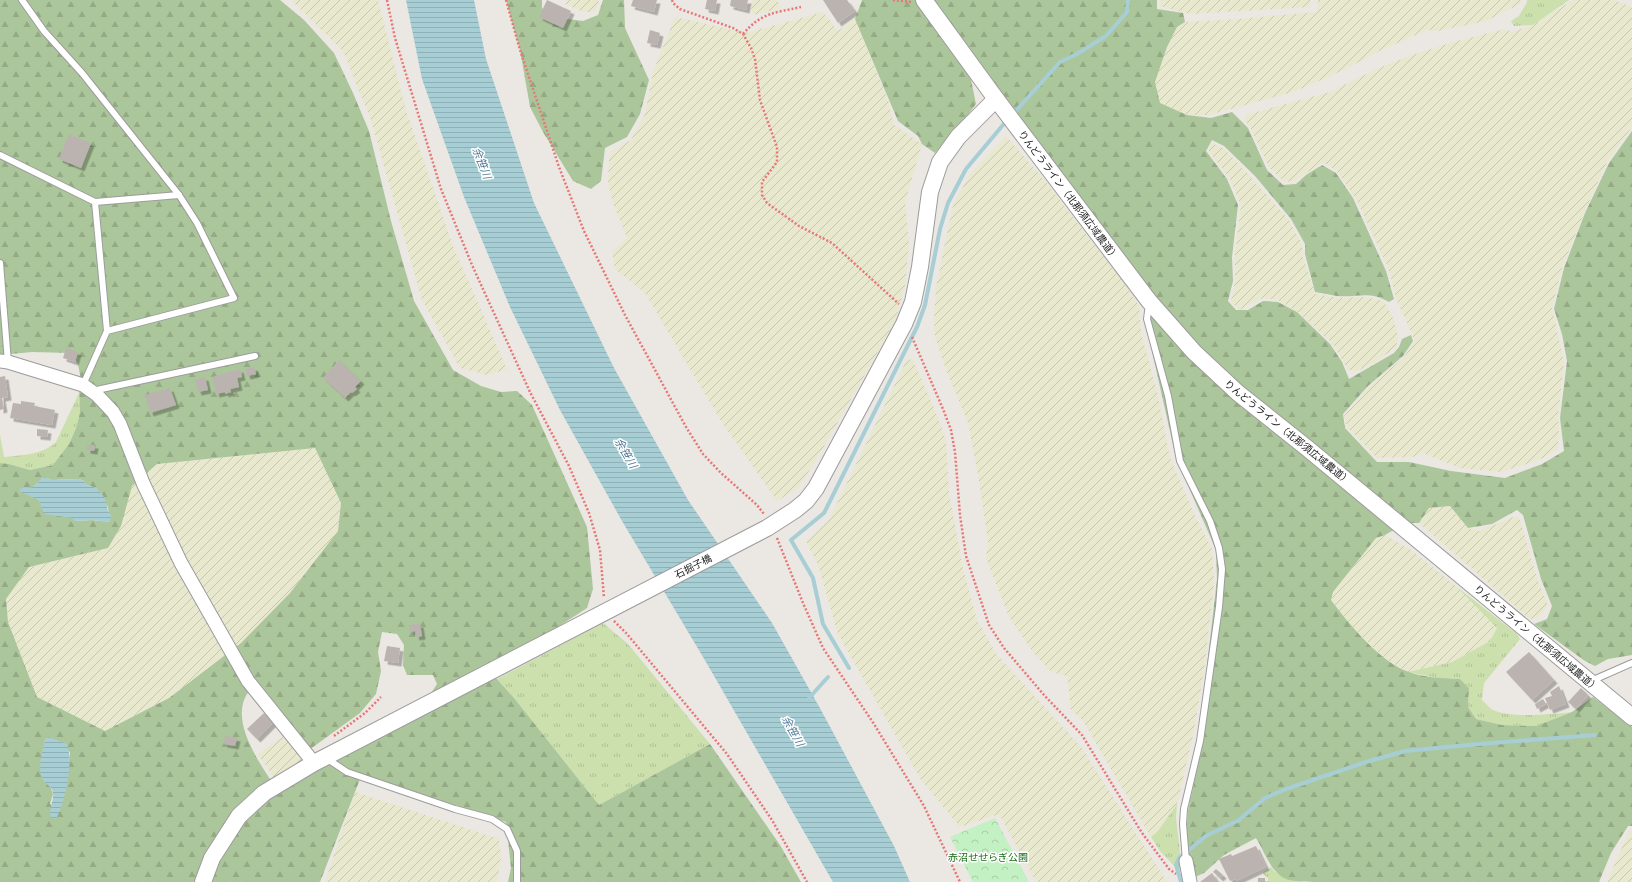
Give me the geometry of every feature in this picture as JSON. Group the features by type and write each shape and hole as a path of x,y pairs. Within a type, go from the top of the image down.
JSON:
{"street":[{"name":"りんどうライン（北那須広域農道）","path":"924,0 996,99 1149,301 1194,352 1238,393 1307,448 1632,717"},
{"name":"石掘子橋","path":"203,882 212,858 239,816 264,793 320,760 769,527 806,501 816,488 907,317 913,302 920,267 930,192 940,162 958,137 996,99"},
{"path":"4,362 87,388 97,395 113,412 120,424 143,483 181,563 248,681 320,760"},
{"path":"1185,879 1186,861"}],"lane":[{"path":"22,0 44,31 82,73 179,195 197,223 234,298 106,332"},
{"path":"0,155 95,202 179,195"},
{"path":"95,202 106,332 87,388 255,356"},
{"path":"0,263 4,362"},
{"path":"1149,301 1147,319 1168,396 1180,461 1210,521 1219,548 1222,569 1219,607 1200,741 1184,809 1186,861"},
{"path":"1589,682 1632,663"},
{"path":"320,760 347,772 492,819 507,829 517,851 517,882"}],"path":[{"path":"387,0 399,53 441,189 472,265 530,392 569,466 589,513 600,550 605,612 627,634 727,754 772,820 807,882"},
{"path":"506,0 520,50 559,167 584,231 625,315 686,428 703,454 721,473 757,504 780,544 803,603 823,648 874,724 924,806 960,882"},
{"path":"672,0 673,3 680,9 733,28 743,34 755,59 760,100 777,147 777,162 762,182 762,195 776,210 799,226 832,243 843,251 907,317 951,430 955,452 960,515 966,556 989,625 1004,648 1044,695 1082,735 1156,853 1169,869 1185,879"},
{"path":"893,0 911,2 916,0"},
{"path":"743,34 758,18 801,7"},
{"path":"331,738 382,697"}],"green space":[{"path":"0,0 280,0 304,20 334,53 353,93 369,131 391,221 414,301 453,370 481,386 501,392 517,391 532,405 587,527 593,589 587,608 524,649 487,668 514,698 599,805 710,744 780,845 801,882 508,882 511,868 506,822 362,774 320,882 0,882 0,463 30,470 53,465 69,444 77,426 80,411 79,388 81,380 78,364 70,353 32,352 0,355","holes":["315,448 341,503 338,531 290,593 241,643 169,698 105,731 37,697 8,622 6,599 29,567 108,548 121,526 132,486 157,464","44,477 52,480 79,479 84,481 87,485 96,488 108,507 110,522 92,520 75,521 73,518 62,516 42,506 39,500 22,488 33,487","382,632 397,634 404,645 403,665 407,675 433,675 437,684 418,713 277,790 256,757 245,731 242,718 243,705 247,694 256,687 309,750 360,713 376,694 381,671 378,652","48,737 70,752 66,788 59,812 50,804 53,794 43,751 45,740"]},
{"path":"291,0 378,0 405,107 453,246 507,369 487,375 460,368 422,300 371,120 343,51"},
{"path":"506,0 542,0 542,8 560,18 583,21 598,15 603,0 624,0 625,28 649,80 640,114 627,137 605,148 601,181 591,189 573,181 543,132 530,107 520,50"},
{"path":"567,0 599,0 595,12 583,12 565,4"},
{"path":"753,0 777,0 782,8 753,15 751,7"},
{"path":"862,0 1157,0 1157,9 1183,13 1185,22 1177,27 1167,47 1155,82 1160,103 1187,115 1211,118 1232,112 1248,128 1267,170 1283,185 1296,184 1306,175 1322,165 1336,173 1353,198 1386,271 1394,299 1389,302 1382,298 1369,295 1337,296 1315,292 1305,254 1305,244 1291,219 1255,176 1224,146 1212,140 1206,151 1227,179 1238,205 1232,257 1233,281 1228,301 1236,310 1248,310 1263,301 1278,302 1297,312 1330,344 1342,362 1349,379 1394,353 1399,347 1402,339 1411,335 1413,341 1403,356 1368,386 1343,414 1345,428 1377,462 1409,462 1451,471 1505,478 1542,464 1564,451 1560,418 1567,361 1562,334 1554,309 1564,268 1585,213 1609,163 1632,131 1632,655 1608,659 1595,666 1585,661 1534,624 1547,619 1552,606 1541,579 1523,515 1517,510 1492,524 1468,528 1450,506 1429,508 1419,523 1406,523 1385,535 1376,538 1333,592 1331,600 1346,620 1376,651 1398,667 1421,675 1460,679 1469,688 1468,707 1476,719 1502,725 1536,726 1572,712 1593,697 1632,727 1632,826 1628,826 1611,853 1599,882 1292,881 1280,876 1276,872 1268,861 1256,838 1224,855 1204,873 1195,877 1185,847 1188,811 1204,736 1202,709 1217,579 1216,550 1176,458 1144,316 1146,291 970,75 976,104 962,123 935,153 922,144 918,136 898,121 855,19"},
{"path":"1160,0 1310,0 1310,7 1190,14 1160,6"},
{"path":"1318,0 1521,0 1520,4 1486,21 1438,31 1427,30 1381,50 1348,68 1296,91 1209,115 1187,115 1160,103 1155,82 1167,47 1177,27 1185,22 1317,12"},
{"path":"1527,0 1569,0 1533,25 1514,26 1511,21 1519,16"},
{"path":"1614,0 1632,7 1632,127 1607,162 1584,213 1562,268 1552,308 1564,362 1558,417 1558,449 1539,460 1501,472 1460,468 1422,453 1413,457 1377,458 1347,427 1344,416 1369,387 1403,358 1415,341 1397,301 1388,267 1356,199 1336,170 1323,162 1294,181 1284,182 1269,167 1250,127 1245,121 1245,115 1330,92 1379,68 1415,54 1457,41 1505,29 1512,32 1533,25 1571,1"},
{"path":"823,12 838,31 855,19 888,100 894,125 922,144 905,202 909,245 905,285 896,320 819,455 799,487 777,501 721,421 645,293 615,269 612,252 627,238 613,203 608,184 609,160 611,151 631,140 645,114 653,72 675,17 746,33"},
{"path":"1006,136 1045,181 1125,284 1139,306 1141,333 1157,391 1170,458 1196,518 1212,549 1214,584 1204,670 1193,736 1177,804 1158,831 1151,837 1083,721 1071,710 1067,676 1051,672 1033,652 1009,617 986,558 988,542 979,480 968,423 935,338 934,319 936,287 953,205 970,174"},
{"path":"1212,143 1223,148 1239,164 1288,219 1302,244 1303,257 1315,294 1340,298 1362,297 1377,299 1384,302 1392,315 1398,337 1396,347 1375,362 1355,372 1348,369 1331,342 1298,312 1278,300 1263,298 1239,310 1231,301 1235,281 1235,254 1241,205 1230,179 1208,150"},
{"path":"907,359 913,360 946,440 949,493 963,569 977,620 997,655 1081,747 1167,882 1036,882 999,814 960,827 921,780 838,634 818,565 806,541 829,520"},
{"path":"79,393 80,411 77,426 69,444 53,465 30,470 0,463 0,435 4,457 24,455 45,450 56,442"},
{"path":"315,448 341,503 338,531 290,593 241,643 169,698 105,731 37,697 8,622 6,599 29,567 108,548 121,526 132,486 157,464"},
{"path":"1450,506 1468,528 1479,531 1516,516 1519,517 1538,581 1548,605 1539,617 1530,619 1419,523 1429,508"},
{"path":"1385,535 1411,550 1457,587 1497,628 1490,641 1452,662 1408,672 1385,659 1348,623 1331,600 1333,592 1376,538"},
{"path":"1457,587 1517,634 1520,639 1484,683 1482,700 1491,709 1508,714 1531,715 1572,712 1536,726 1502,725 1476,719 1468,707 1469,688 1460,679 1438,678 1408,672 1452,662 1490,641 1497,628"},
{"path":"603,623 628,644 710,744 599,805 514,698 497,679"},
{"path":"287,734 305,758 275,779 258,754"},
{"path":"355,792 499,839 501,857 497,882 325,882"},
{"path":"1177,804 1176,818 1182,869 1179,871 1160,851 1151,837 1158,831"},
{"name":"赤沼せせらぎ公園","path":"995,818 1029,882 973,882 950,837"},
{"path":"1629,831 1632,831 1632,882 1607,882"},
{"path":"1271,867 1275,872 1304,882 1268,882 1268,878 1263,874 1263,872"}],"water":[{"name":"余笹川","path":"406,0 474,0 486,59 534,203 614,368 688,500 772,623 821,710 894,846 910,882 833,882 706,662 622,521 560,410 510,307 464,197 422,79"},
{"path":"44,477 52,480 79,479 84,481 87,485 96,488 106,501 108,511 111,515 110,522 92,520 75,521 72,518 44,514 39,500 19,491 22,488 33,487"},
{"path":"48,737 67,744 70,761 68,782 56,819 51,818 50,814 53,793 42,778 40,769 45,740"}],"building":[{"path":"547,0 571,11 563,28 539,17"},
{"path":"633,0 657,0 654,12 631,6"},
{"path":"707,0 717,0 715,11 705,9"},
{"path":"731,0 748,0 746,10 730,6"},
{"path":"823,0 847,0 855,11 838,23"},
{"path":"650,30 660,33 657,45 647,43"},
{"path":"69,134 91,143 81,168 59,159"},
{"path":"66,348 78,352 75,362 63,358"},
{"path":"339,360 361,381 355,387 357,389 345,398 323,378"},
{"path":"254,367 256,374 247,376 245,369"},
{"path":"240,369 242,377 237,378 239,387 230,389 231,392 225,394 225,392 216,394 212,377"},
{"path":"5,376 8,397 2,398 4,409 0,410 0,377"},
{"path":"205,377 208,390 198,392 195,380"},
{"path":"170,388 176,405 150,413 145,395"},
{"path":"21,401 35,403 34,406 55,410 52,425 10,418 13,403 21,404"},
{"path":"37,429 48,430 47,437 37,436"},
{"path":"87,445 95,445 94,451 87,450"},
{"path":"420,624 422,636 416,637 415,631 410,632 409,625"},
{"path":"387,646 400,648 398,663 384,661"},
{"path":"1529,652 1554,680 1532,700 1506,672"},
{"path":"1559,686 1566,704 1550,710 1545,698 1552,696 1550,692"},
{"path":"1581,688 1588,695 1576,709 1568,702"},
{"path":"1543,699 1546,704 1537,709 1535,704"},
{"path":"264,713 273,723 257,739 247,729"},
{"path":"225,736 237,738 235,746 224,744"},
{"path":"1256,846 1266,867 1236,881 1236,879 1230,881 1219,859 1231,854 1232,856"},
{"path":"1216,869 1223,875 1220,878 1213,872"},
{"path":"1212,873 1218,882 1200,882"},
{"path":"1258,878 1265,878 1265,882 1258,882"}],"waterway":[{"path":"1013,114 1060,62 1077,54 1106,36 1127,12 1128,0"},
{"path":"849,668 823,624 813,578 791,540 824,513 917,327 925,305 940,229 948,203 966,169 1008,119"},
{"path":"809,698 828,677"},
{"path":"1181,882 1176,865 1179,858 1206,836 1239,820 1265,798 1286,789 1366,762 1405,751 1595,735"}]}
